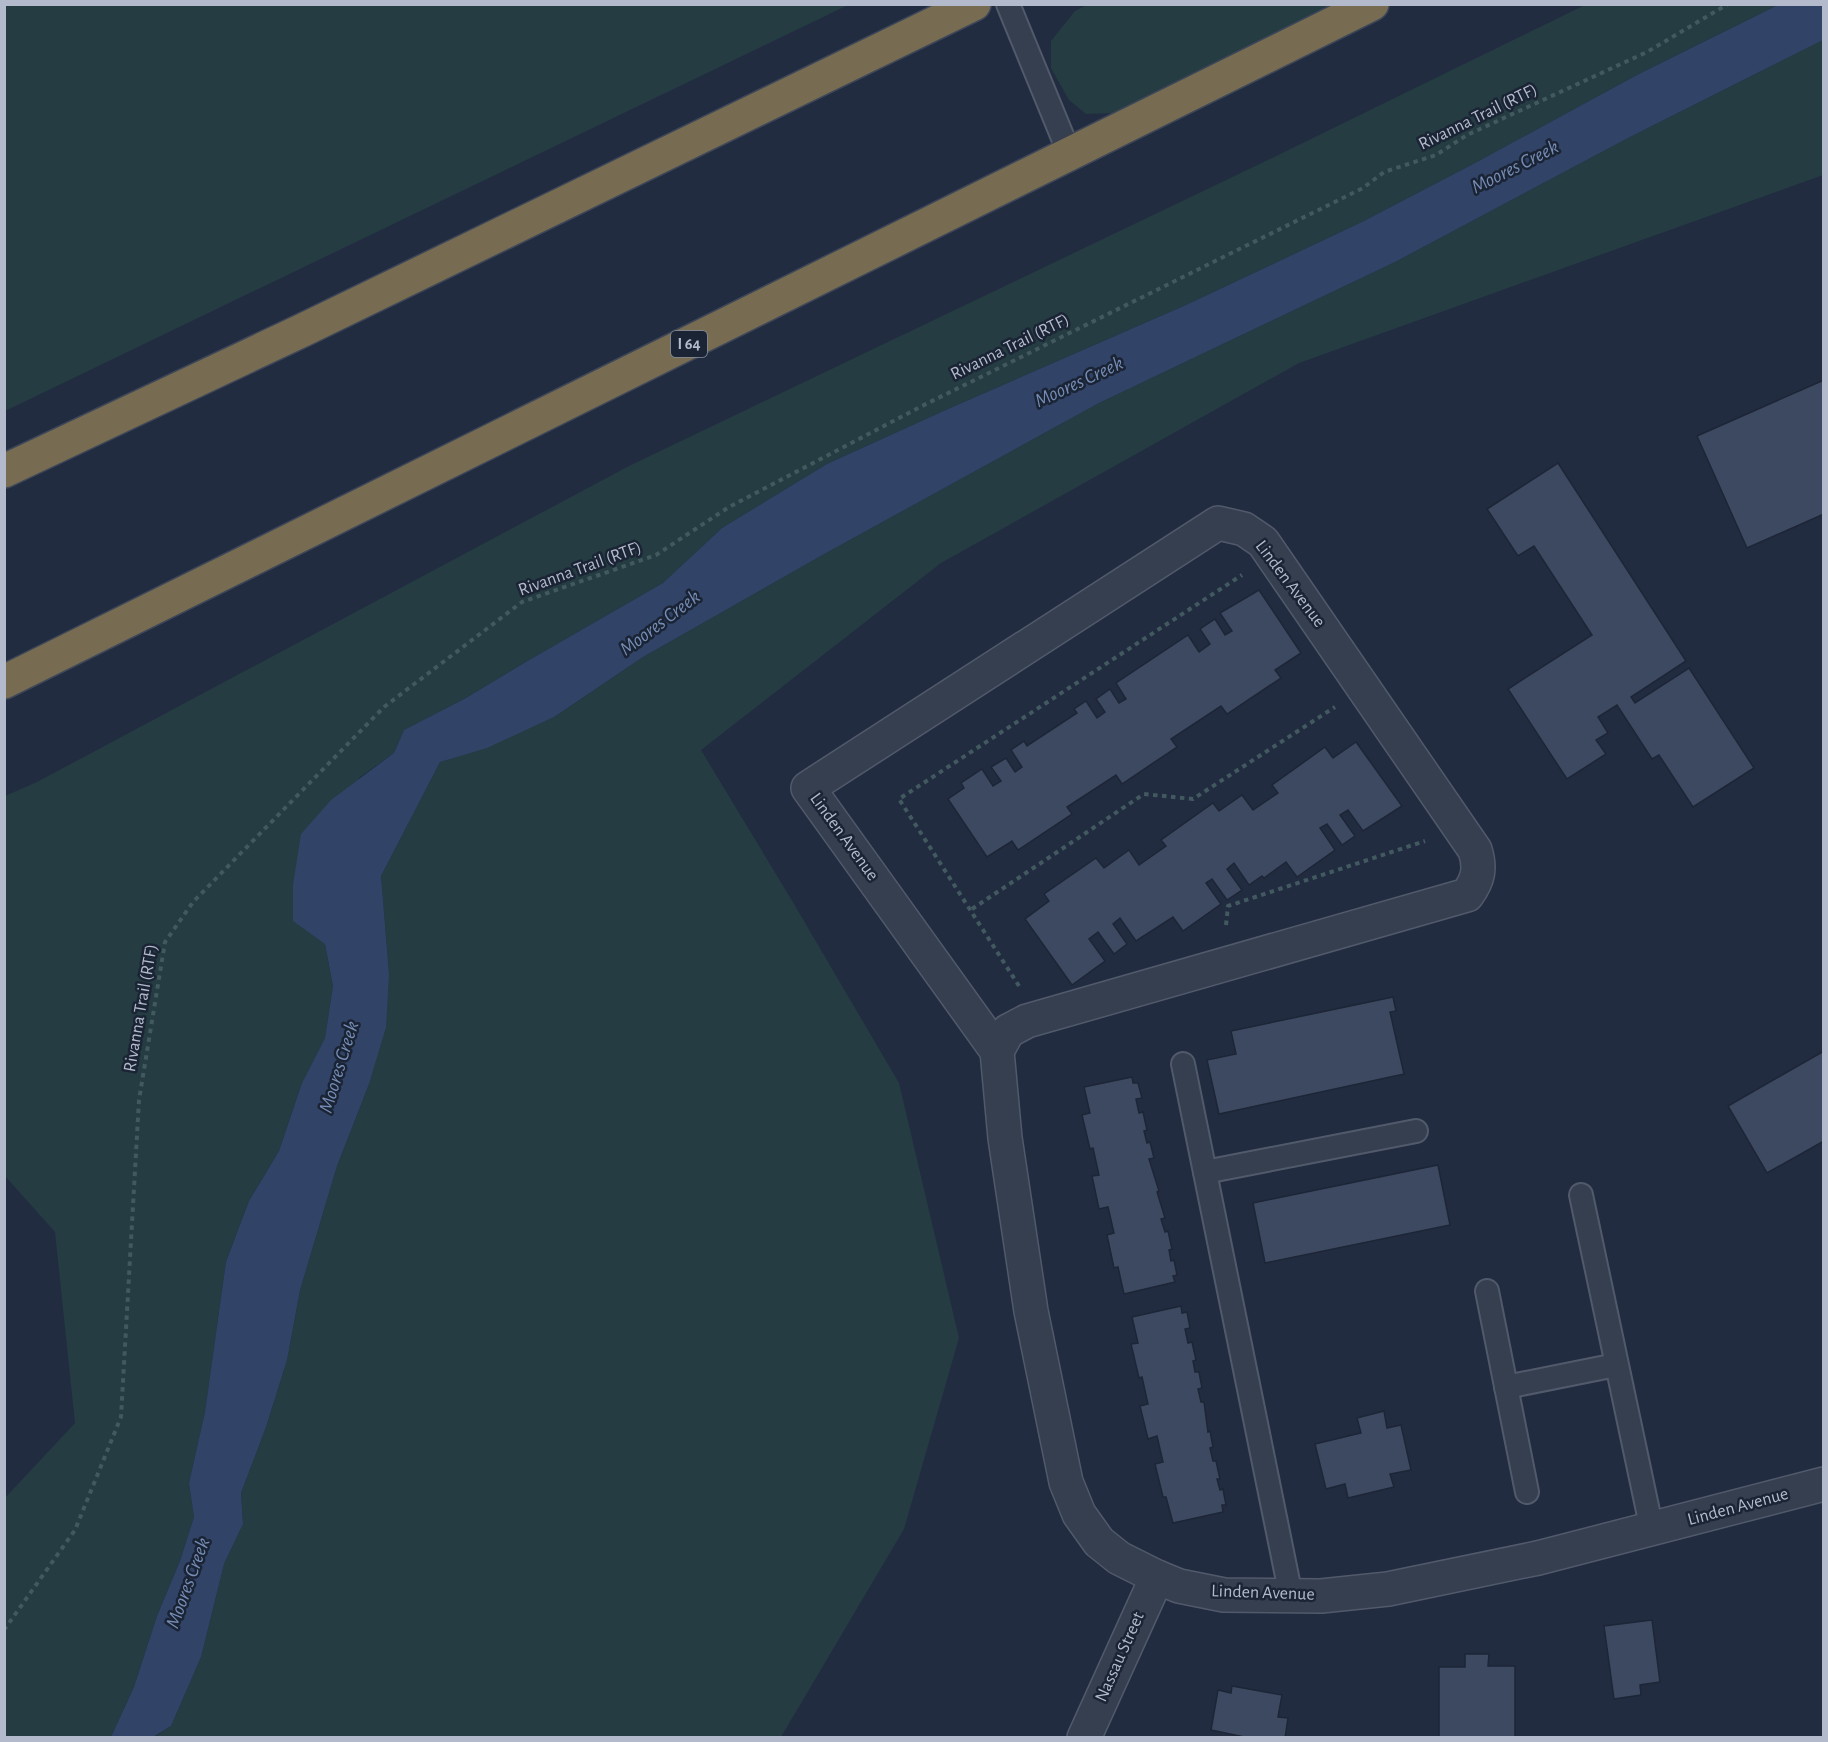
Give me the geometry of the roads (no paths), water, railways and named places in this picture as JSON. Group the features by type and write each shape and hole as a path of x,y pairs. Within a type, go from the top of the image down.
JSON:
{"highway":[{"path":"4,471 324,320 974,4"},
{"name":"I 64","path":"4,682 1372,4"}],"street":[{"name":"Linden Avenue","path":"997,1051 1008,1031 1027,1021 1467,895 1476,882 1479,861 1475,850 1263,542 1244,529 1218,523 808,788 997,1051 1005,1138 1031,1311 1066,1482 1079,1514 1099,1542 1119,1558 1179,1586 1224,1595 1320,1596 1388,1589 1538,1558 1824,1484"},
{"name":"Nassau Street","path":"1084,1737 1156,1577"}],"lane":[{"path":"1008,4 1070,154"},
{"path":"1183,1064 1291,1596"},
{"path":"1205,1172 1416,1131"},
{"path":"1581,1196 1652,1530"},
{"path":"1487,1291 1527,1492"},
{"path":"1506,1387 1616,1365"}],"water":[{"name":"Moores Creek","path":"1778,5 1823,5 1823,40 1628,138 1395,262 1099,403 826,553 643,657 554,717 487,748 440,762 381,876 389,974 386,1027 369,1084 337,1166 300,1290 287,1360 266,1427 241,1493 243,1524 224,1564 201,1657 171,1726 153,1737 111,1737 134,1687 157,1616 180,1561 194,1517 189,1483 205,1412 226,1262 249,1201 279,1151 302,1083 325,1038 333,986 325,944 293,921 293,885 301,834 331,800 394,753 404,730 466,698 663,583 722,528 827,464 1186,305 1362,222 1637,75"}]}
